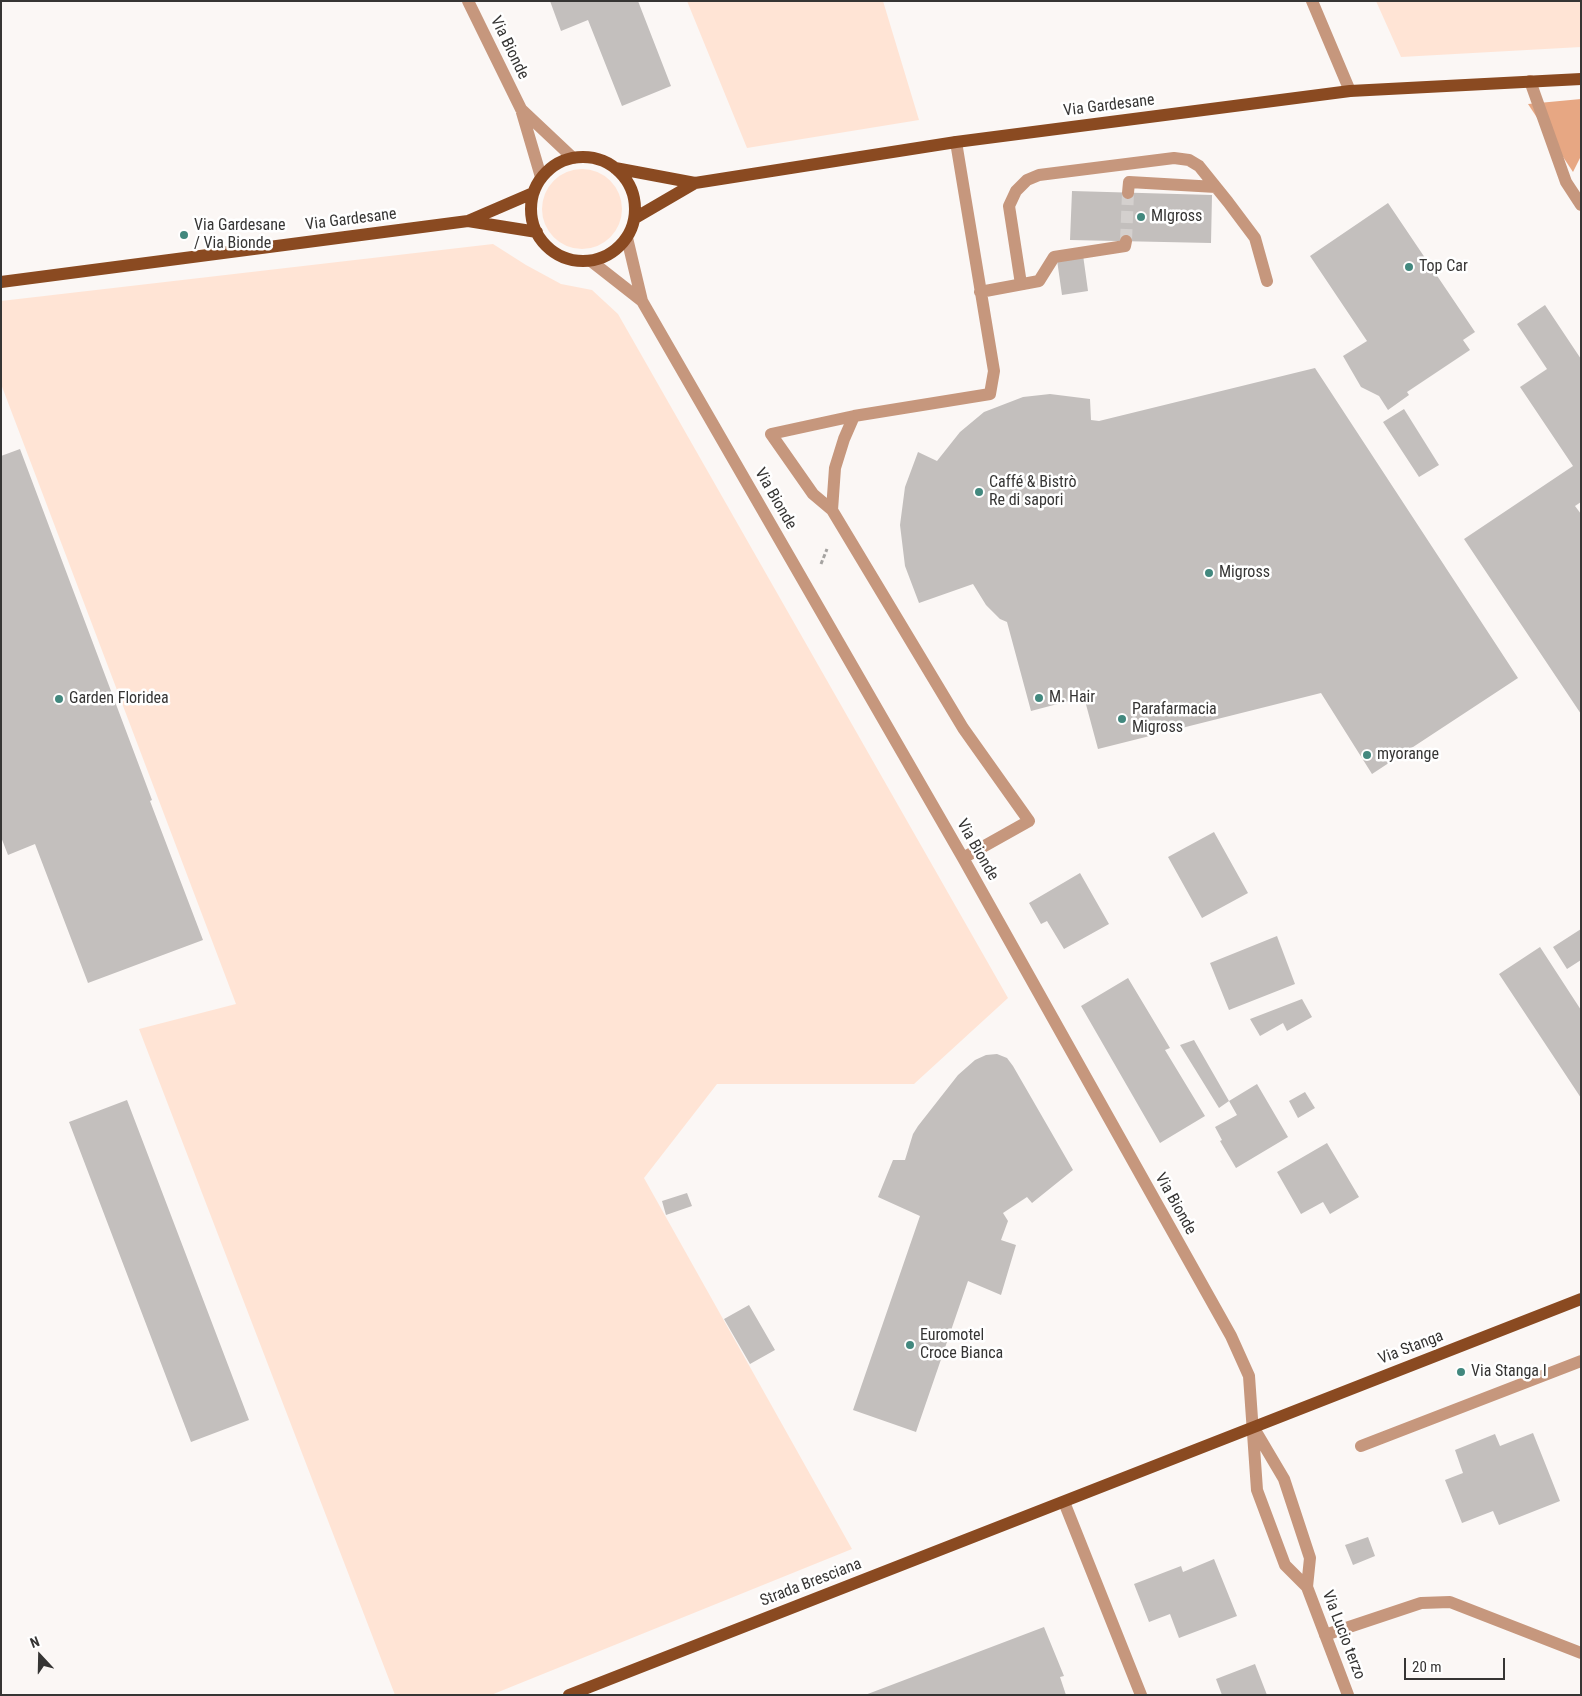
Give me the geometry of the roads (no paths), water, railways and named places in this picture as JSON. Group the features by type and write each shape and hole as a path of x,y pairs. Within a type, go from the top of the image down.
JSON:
{"main road":[{"name":"Via Gardesane","path":"615,168 696,183 956,142 1350,91 1581,79"},
{"path":"593,157 611,164 615,168 626,178 634,196 635,218 627,238 612,253 591,261 569,259 550,249 537,232 531,211 533,193 541,177 555,165 573,158 593,157"},
{"name":"Via Gardesane","path":"635,218 696,183"},
{"name":"Via Gardesane","path":"1,282 468,221 533,193"},
{"name":"Via Gardesane","path":"468,221 537,232"},
{"name":"Via Stanga","path":"1254,1428 1581,1299"},
{"name":"Strada Bresciana","path":"569,1695 1254,1428"}],"street":[{"name":"Via Bionde","path":"468,1 521,109 541,177"},
{"path":"1312,1 1350,91"},
{"path":"1530,81 1566,182 1581,205"},
{"name":"Via Bionde","path":"521,109 573,158"},
{"path":"956,142 994,371 990,394 854,416 771,434 813,494 832,510 963,728 1029,821 963,858"},
{"path":"1022,284 1009,206 1016,191 1027,180 1039,175 1174,158 1189,160 1199,166 1228,202 1254,238 1267,281"},
{"path":"1128,193 1129,182 1216,188"},
{"name":"Via Bionde","path":"627,238 642,301 963,858 1231,1336 1249,1376 1254,1428"},
{"path":"980,292 1039,281 1054,257 1125,246 1126,241"},
{"name":"Via Bionde","path":"591,261 642,301"},
{"path":"832,510 835,468 854,416"},
{"path":"1361,1446 1581,1361"},
{"name":"Via Lucio terzo","path":"1254,1428 1284,1479 1310,1558 1307,1587"},
{"name":"Via Lucio terzo","path":"1254,1428 1257,1490 1285,1565 1307,1587 1348,1695"},
{"path":"1064,1502 1141,1695"},
{"path":"1325,1635 1421,1603 1450,1602 1581,1653"}],"tunnel":[{"path":"1126,241 1128,193"}],"place":[{"name":"MIgross","path":"1141,217"},
{"name":"Via Gardesane / Via Bionde","path":"184,235"},
{"name":"Top Car","path":"1409,267"},
{"name":"Caffé & Bistrò Re di sapori","path":"979,492"},
{"name":"Migross","path":"1209,573"},
{"name":"M. Hair","path":"1039,698"},
{"name":"Garden Floridea","path":"59,699"},
{"name":"Parafarmacia Migross","path":"1122,719"},
{"name":"myorange","path":"1367,755"},
{"name":"Euromotel Croce Bianca","path":"910,1345"},
{"name":"Via Stanga I","path":"1461,1372"}]}
